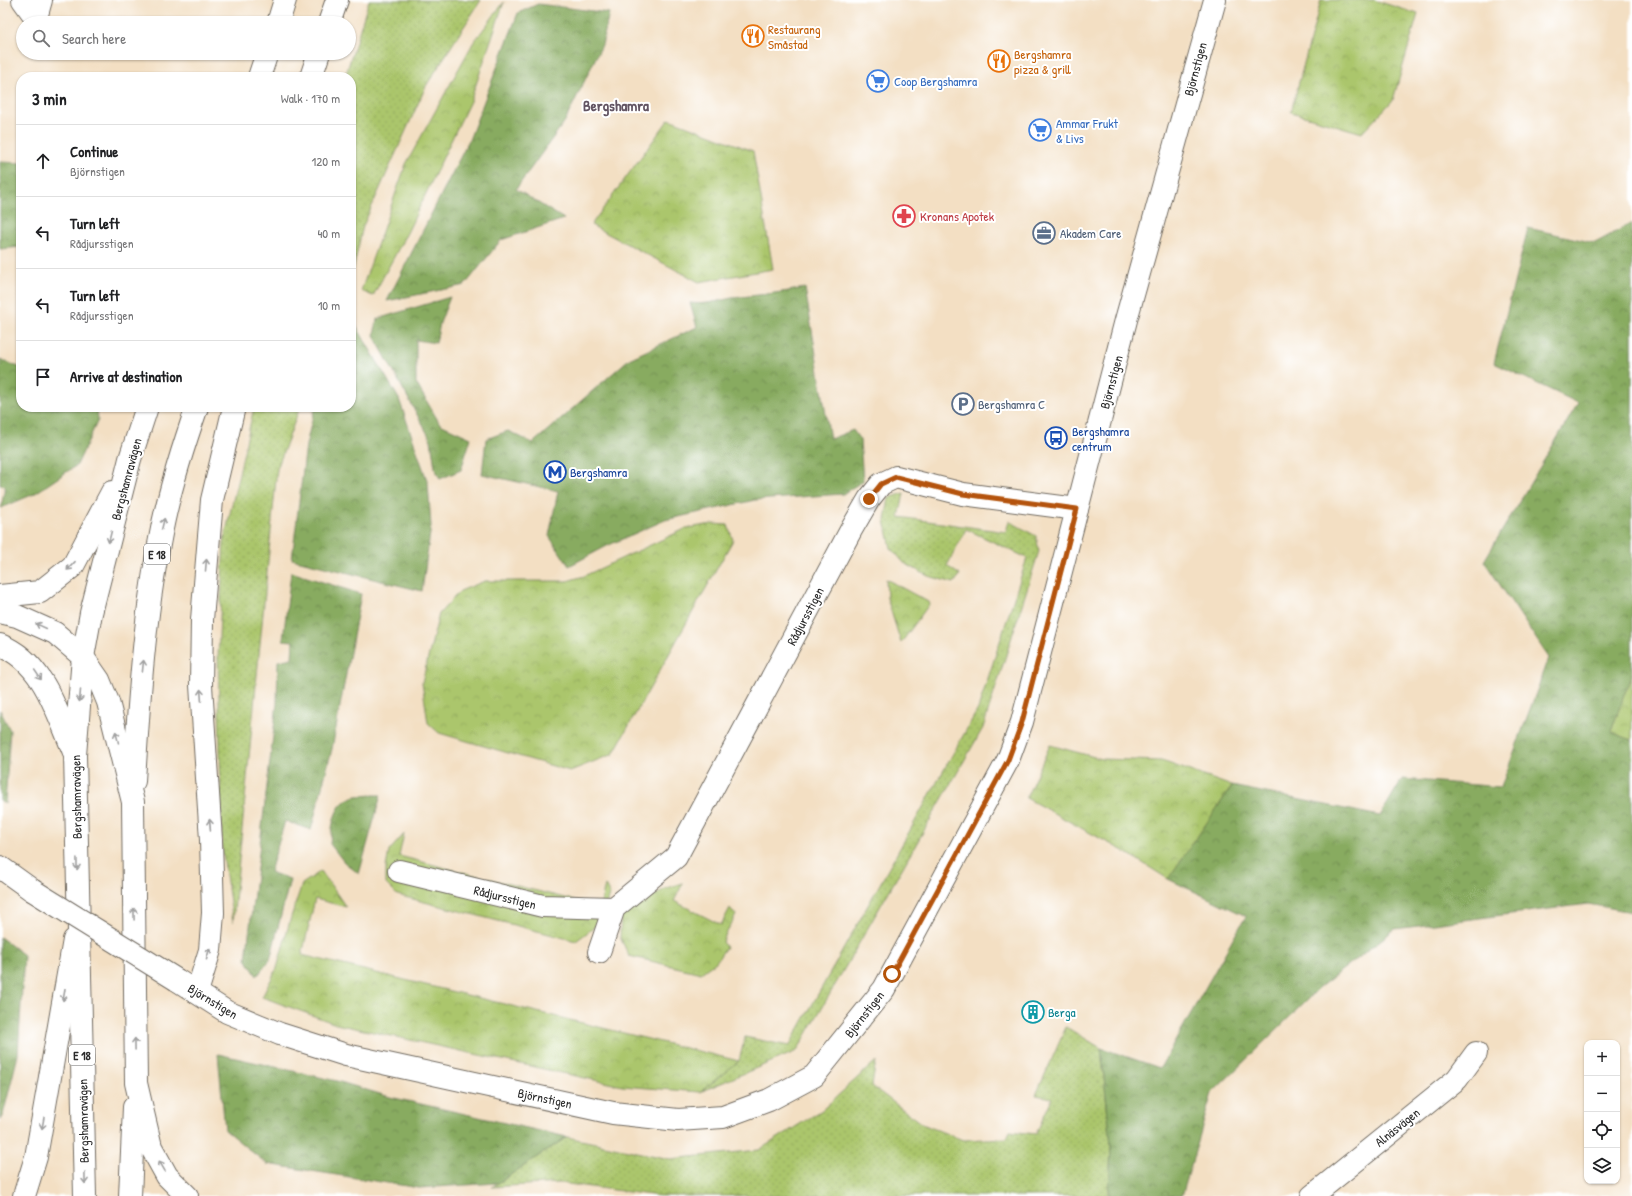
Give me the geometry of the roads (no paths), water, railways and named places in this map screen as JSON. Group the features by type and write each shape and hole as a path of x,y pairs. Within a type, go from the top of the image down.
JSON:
{"main road":[{"path":"23,0 35,16"},
{"path":"37,16 41,0"},
{"path":"280,16 285,0"},
{"path":"331,16 337,0"},
{"name":"Björnstigen","path":"0,867 32,890 227,1012 280,1034 346,1055 613,1112 678,1120 723,1117 769,1100 814,1076 884,989 1008,760 1022,722 1133,297 1215,0"},
{"path":"261,72 265,60"},
{"path":"313,72 317,60"},
{"name":"Bergshamravägen","path":"85,1196 75,755 84,657 91,613 130,459 145,412"},
{"name":"E 18","path":"187,1196 167,1176 151,1147 136,1082 133,802 139,705 148,616 160,538 183,448 195,412"},
{"path":"197,992 210,950 213,913 211,840 201,685 202,620 212,500 233,412"},
{"path":"0,596 40,592 73,566 130,459"},
{"name":"Rådjursstigen","path":"399,871 543,906 614,908 676,857 851,530 869,499 881,484 896,477 963,494 1077,509"},
{"path":"0,612 18,616 55,633 84,657 99,680 108,702 133,802"},
{"path":"0,645 9,649 34,669 48,690 75,755"},
{"path":"599,952 614,908"},
{"path":"24,1196 36,1157 78,915"},
{"name":"Alnäsvägen","path":"1312,1196 1457,1078 1476,1053"},
{"path":"130,1196 136,1082"}],"place":[{"name":"Restaurang Småstad","path":"753,36"},
{"name":"Bergshamra pizza & grill","path":"999,61"},
{"name":"Coop Bergshamra","path":"878,81"},
{"name":"Ammar Frukt & Livs","path":"1040,130"},
{"name":"Kronans Apotek","path":"904,216"},
{"name":"Akadem Care","path":"1044,233"},
{"name":"Bergshamra C","path":"963,404"},
{"name":"Bergshamra centrum","path":"1056,438"},
{"name":"Bergshamra","path":"555,472"},
{"name":"Berga","path":"1033,1012"}],"district":[{"name":"Bergshamra","path":"616,105"}]}
